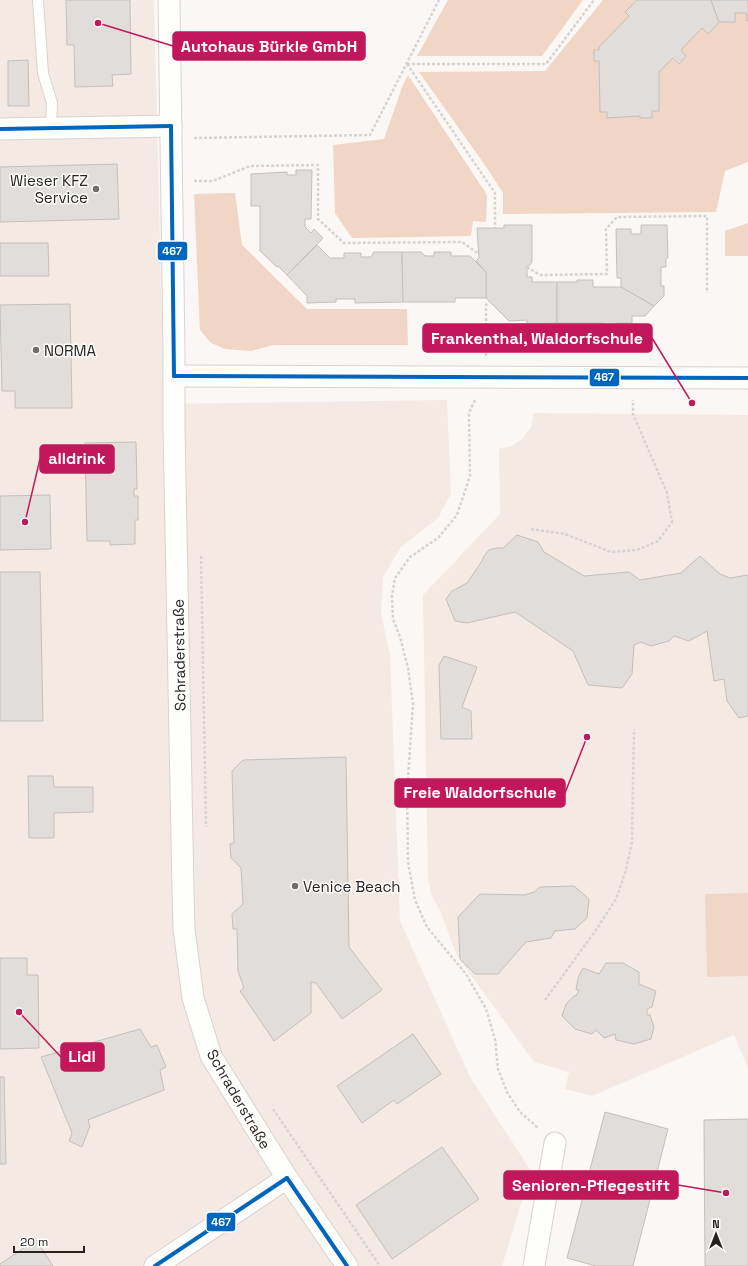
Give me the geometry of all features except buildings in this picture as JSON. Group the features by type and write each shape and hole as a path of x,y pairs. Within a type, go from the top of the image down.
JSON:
{"street":[{"name":"Schraderstraße","path":"170,0 174,437 184,929 193,998 211,1056 287,1178 347,1266"},
{"path":"0,129 171,132"},
{"path":"174,376 748,378"},
{"path":"534,1266 555,1143"},
{"path":"155,1266 287,1178"}],"lane":[{"path":"38,0 43,73 52,103 51,129"}],"path":[{"path":"171,132 370,135 439,0"},
{"path":"407,64 546,64 594,0"},
{"path":"407,64 495,193 495,228"},
{"path":"172,182 213,181 250,166 318,165 318,220 344,243 462,242 479,254"},
{"path":"527,268 540,275 607,274 606,229 617,217 706,216 707,293"},
{"path":"489,301 486,305 486,377 469,413 470,476 457,515 438,538 410,557 395,578 392,596 394,619 408,668 413,704 407,792 408,862 415,900 427,927 466,974 486,1009 495,1039 498,1069 507,1092 520,1112 555,1143"},
{"path":"531,529 565,534 611,552 637,550 658,542 672,522 667,493 633,414 633,378"},
{"path":"201,549 206,738 206,832"},
{"path":"545,1000 596,930 616,899 626,870 632,842 634,729"},
{"path":"272,1108 380,1266"}],"shaded area":[{"path":"0,0 154,0 164,404 447,400 451,494 438,518 401,547 383,577 381,613 390,655 400,921 470,1077 531,1171 502,1266 0,1266"},
{"path":"448,0 583,0 542,56 417,56"},
{"path":"603,0 748,0 748,162 725,171 716,212 503,214 503,193 419,72 545,71"},
{"path":"408,75 487,195 486,222 473,221 471,236 352,238 335,213 333,145 384,139"},
{"path":"235,193 242,245 307,309 407,309 408,345 273,345 251,351 225,349 211,343 200,330 194,194"},
{"path":"748,223 748,256 725,256 725,231"},
{"path":"534,413 748,415 748,1068 734,1035 592,1096 565,1089 569,1072 534,1062 457,956 440,910 432,897 428,879 423,595 500,514 499,449 512,446 523,438 531,427"},
{"path":"748,893 748,976 707,977 705,894"}],"transit line":[{"name":"467","path":"171,126 174,376"},
{"name":"467","path":"0,129 171,126"},
{"name":"467","path":"174,376 748,378"},
{"name":"467","path":"287,1178 347,1266"},
{"name":"467","path":"155,1266 287,1178"}],"place":[{"name":"Autohaus Bürkle GmbH","path":"98,23"},
{"name":"Wieser KFZ Service","path":"96,189"},
{"name":"NORMA","path":"36,350"},
{"name":"Frankenthal, Waldorfschule","path":"692,403"},
{"name":"alldrink","path":"25,522"},
{"name":"Freie Waldorfschule","path":"587,737"},
{"name":"Venice Beach","path":"295,886"},
{"name":"Lidl","path":"19,1012"},
{"name":"Senioren-Pflegestift","path":"726,1193"}]}
